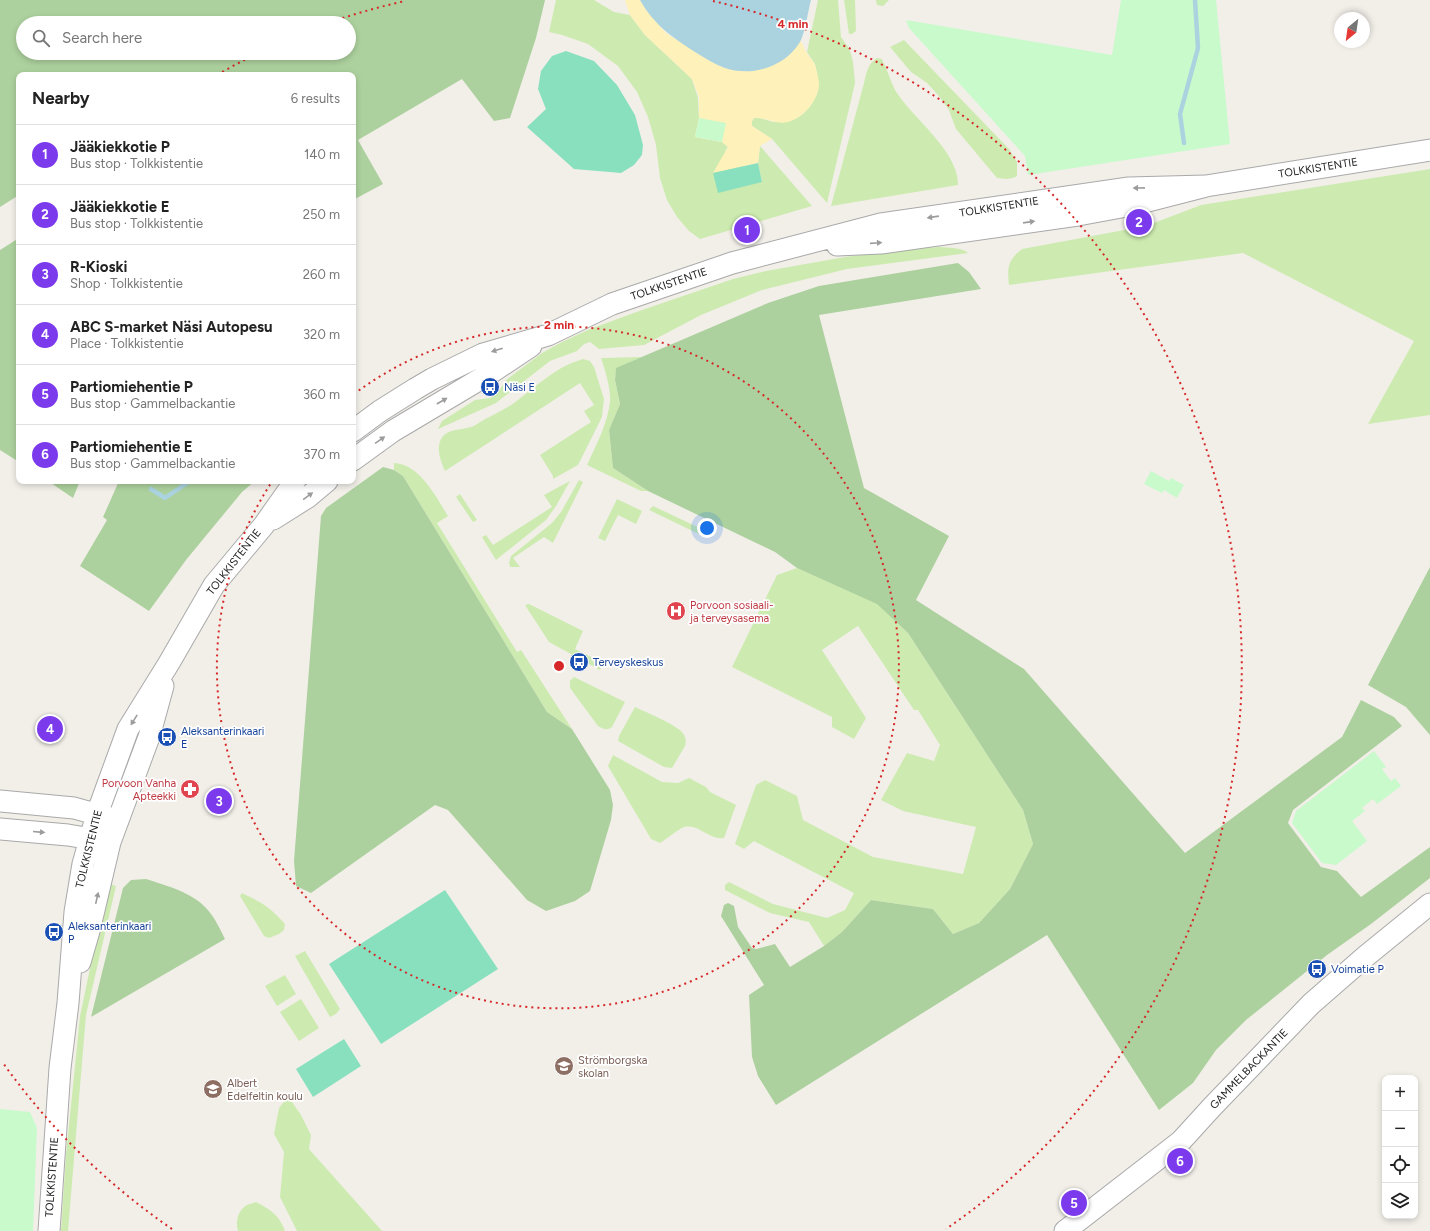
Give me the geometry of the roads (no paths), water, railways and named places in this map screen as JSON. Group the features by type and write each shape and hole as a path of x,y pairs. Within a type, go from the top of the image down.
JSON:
{"street":[{"name":"TOLKKISTENTIE","path":"356,429 380,410 432,379 484,354 548,334 612,304 732,263 881,224 1129,188 1206,186 1430,150"},
{"name":"TOLKKISTENTIE","path":"356,458 393,431 492,372 548,334"},
{"name":"TOLKKISTENTIE","path":"48,1231 60,1068 68,1003 75,912 83,864 97,814 128,729 170,663 214,585 264,525 293,484"},
{"name":"TOLKKISTENTIE","path":"264,525 308,497 323,484"},
{"name":"TOLKKISTENTIE","path":"68,1003 89,931 110,842 148,737 170,663"},
{"path":"0,801 74,808 117,820"},
{"path":"0,829 68,835 110,842"},
{"name":"GAMMELBACKANTIE","path":"1065,1231 1181,1141 1311,1004 1366,956 1430,904"}],"water":[{"path":"640,0 811,0 802,38 794,51 777,64 767,68 746,71 725,68 706,59 671,36 651,17"}],"waterway":[{"path":"1184,143 1180,114 1198,48 1195,0"},
{"path":"151,489 165,498 186,484"}],"place":[{"name":"Jääkiekkotie E","path":"1139,222"},
{"name":"Jääkiekkotie P","path":"747,230"},
{"name":"Näsi E","path":"490,387"},
{"name":"Porvoon sosiaali- ja terveysasema","path":"676,611"},
{"name":"Terveyskeskus","path":"579,662"},
{"name":"ABC S-market Näsi Autopesu","path":"50,729"},
{"name":"Aleksanterinkaari E","path":"167,737"},
{"name":"Porvoon Vanha Apteekki","path":"190,789"},
{"name":"R-Kioski","path":"219,801"},
{"name":"Aleksanterinkaari P","path":"54,932"},
{"name":"Voimatie P","path":"1317,969"},
{"name":"Strömborgska skolan","path":"564,1066"},
{"name":"Albert Edelfeltin koulu","path":"213,1089"},
{"name":"Partiomiehentie E","path":"1180,1161"},
{"name":"Partiomiehentie P","path":"1074,1203"}]}
